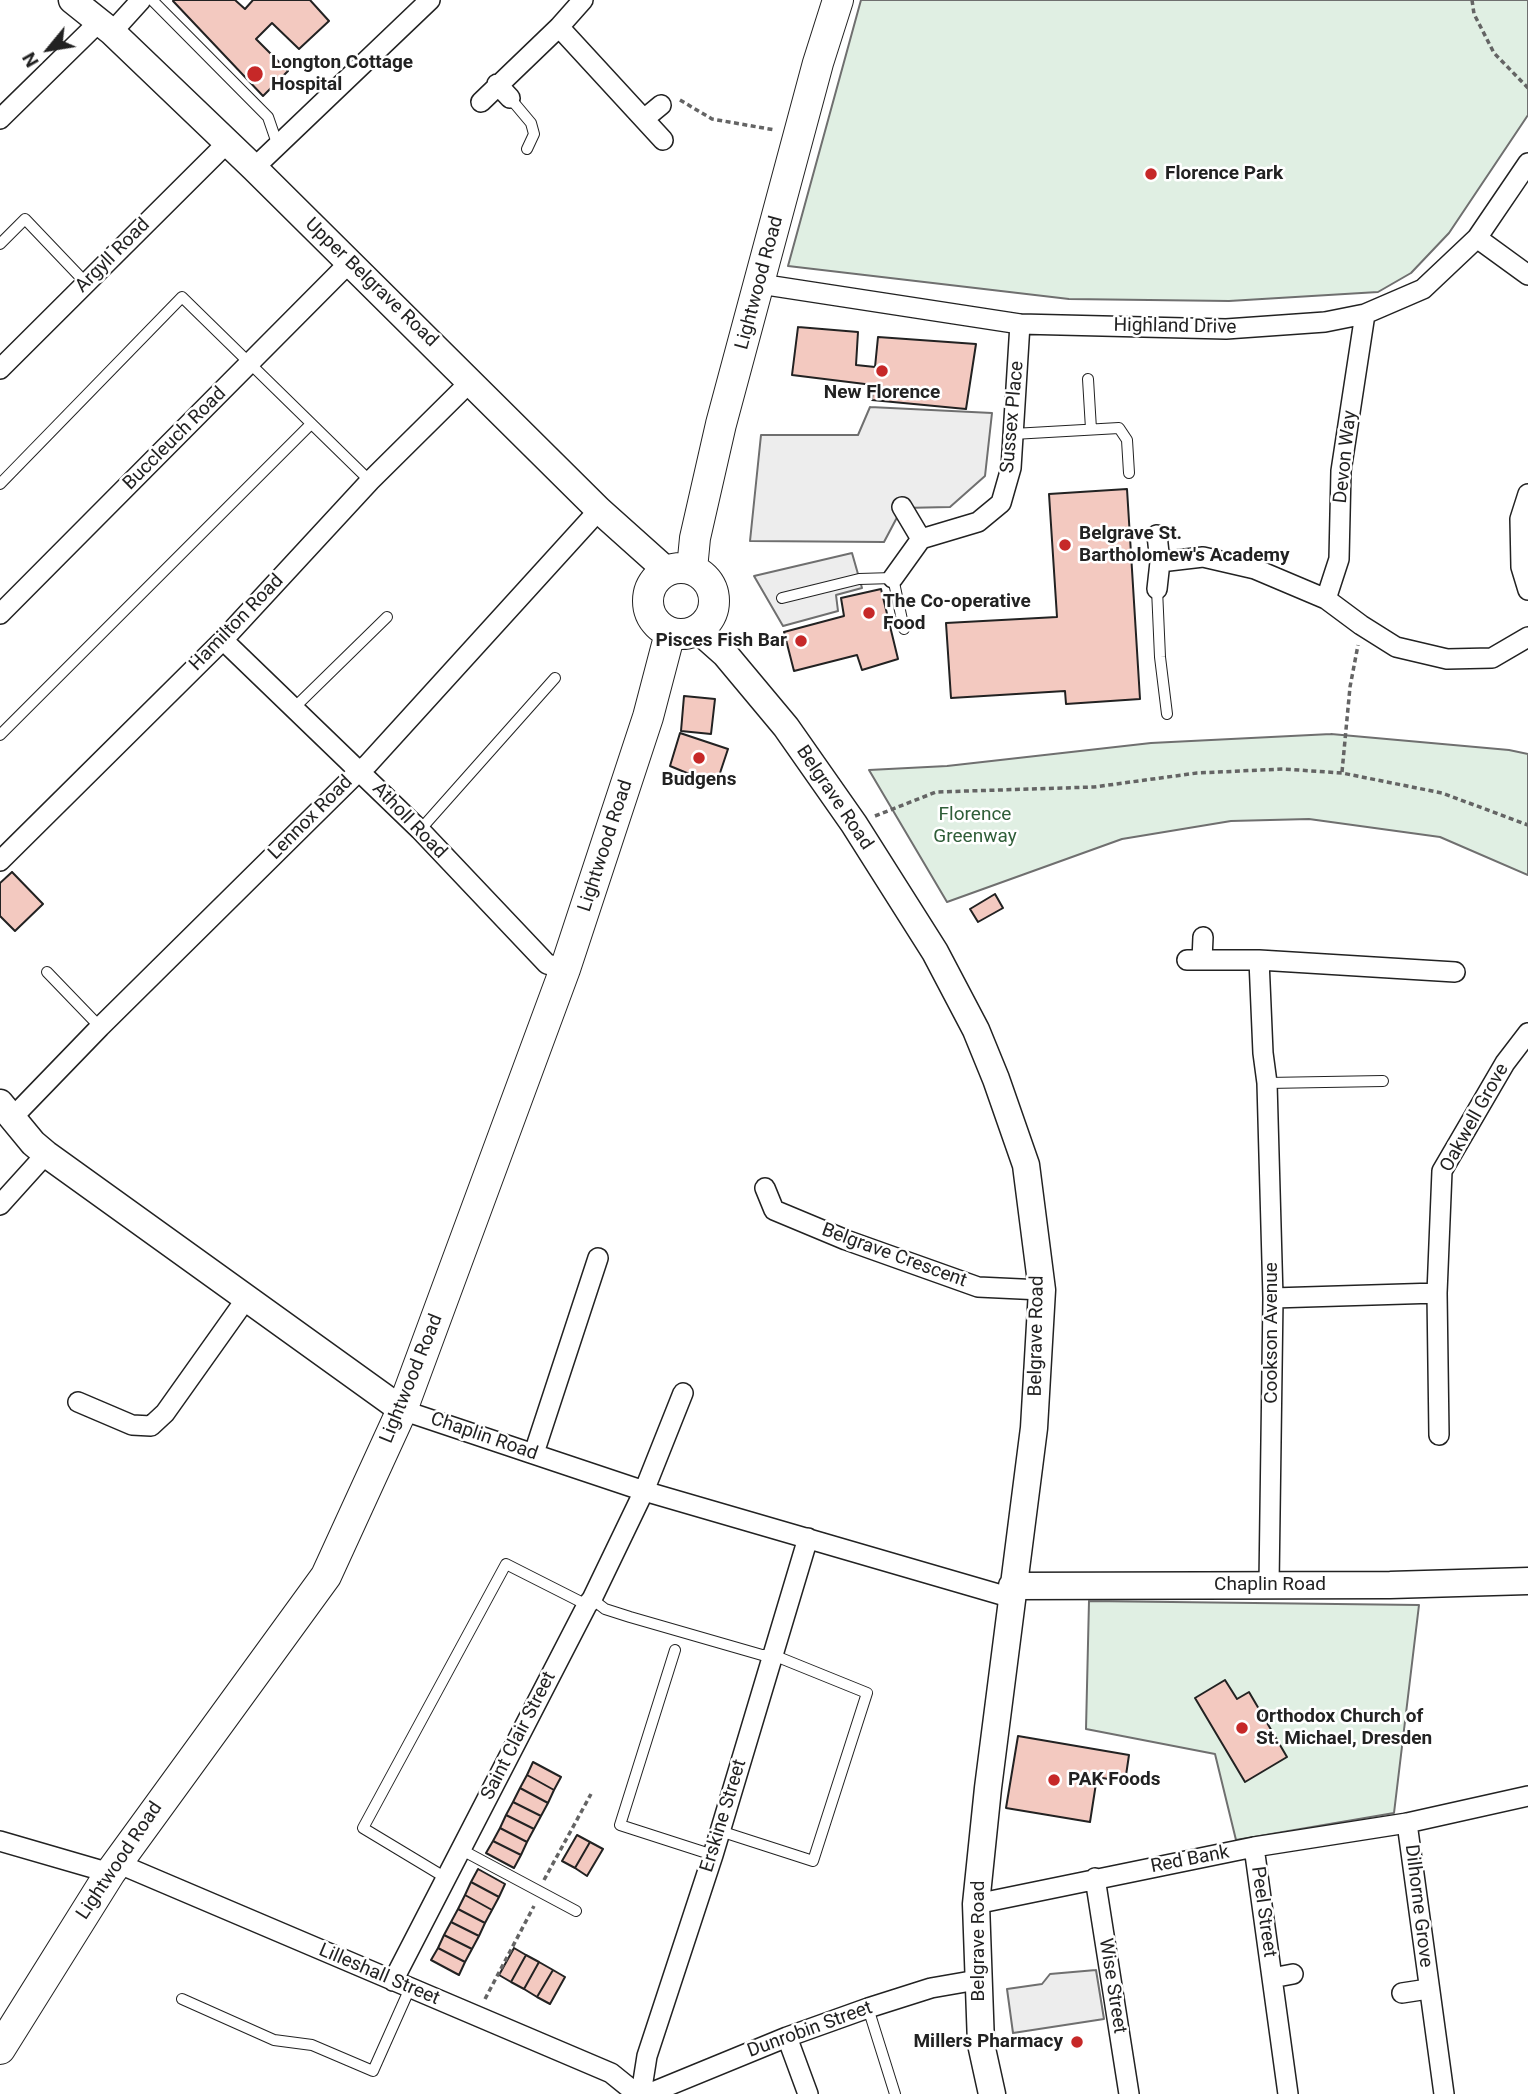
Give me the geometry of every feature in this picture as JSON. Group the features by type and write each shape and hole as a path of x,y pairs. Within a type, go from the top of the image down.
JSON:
{"main road":[{"name":"Lightwood Road","path":"679,570 695,538 720,424 838,0"},
{"path":"679,570 702,574 709,582 715,600 708,621 684,631 656,623 648,607 652,583 679,570"},
{"name":"Lightwood Road","path":"0,2049 113,1868 326,1576 402,1410 565,969 648,718 684,631"}],"street":[{"name":"Upper Belgrave Road","path":"72,0 106,26 254,168 600,510 679,570"},
{"path":"0,119 106,26 141,0"},
{"path":"254,168 430,0"},
{"path":"481,102 504,91 583,0"},
{"path":"559,27 663,140"},
{"path":"644,119 661,105"},
{"name":"Argyll Road","path":"0,369 227,143"},
{"name":"Highland Drive","path":"760,284 1020,324 1226,329 1325,322 1365,314 1423,289 1478,238 1528,163"},
{"path":"1478,238 1528,275"},
{"name":"Buccleuch Road","path":"0,614 349,263"},
{"name":"Devon Way","path":"1326,599 1339,559 1341,471 1365,314"},
{"name":"Sussex Place","path":"921,539 978,522 1001,503 1012,468 1020,324"},
{"name":"Hamilton Road","path":"2,856 223,640 370,481 471,381"},
{"path":"1528,494 1520,519 1521,567 1528,590"},
{"path":"893,578 921,539 902,508"},
{"name":"Lennox Road","path":"6,1111 100,1027 368,764 600,510"},
{"path":"1157,535 1160,562 1157,589"},
{"path":"1160,562 1203,557 1255,569 1326,599 1396,647 1447,659 1492,658 1528,637"},
{"name":"Belgrave Road","path":"684,631 725,654 779,718 854,824 935,952 976,1030 1026,1165 1042,1290 1034,1428 976,1904 981,2044 992,2094"},
{"name":"Atholl Road","path":"223,640 360,770 547,964 565,969"},
{"path":"1203,937 1195,960 1259,960 1455,972"},
{"name":"Cookson Avenue","path":"1259,960 1267,1083 1273,1298 1269,1584"},
{"name":"Oakwell Grove","path":"1439,1435 1437,1293 1442,1171 1505,1063 1528,1034"},
{"name":"Chaplin Road","path":"6,1111 46,1154 402,1410 644,1492 1012,1592 1269,1584 1390,1585 1528,1581"},
{"path":"0,1205 46,1154"},
{"name":"Belgrave Crescent","path":"765,1188 774,1210 846,1240 978,1287 1042,1290"},
{"path":"534,1454 598,1258"},
{"path":"1273,1298 1437,1293"},
{"path":"78,1402 132,1425 150,1426 165,1413 246,1299"},
{"name":"Saint Clair Street","path":"402,1984 460,1849 644,1492 683,1392"},
{"name":"Erskine Street","path":"639,2094 647,2056 713,1855 808,1538"},
{"name":"Red Bank","path":"976,1904 1254,1847 1407,1823 1528,1796"},
{"name":"Dilhorne Grove","path":"1407,1823 1444,2094"},
{"name":"Lilleshall Street","path":"0,1841 113,1868 402,1984 611,2073 639,2094"},
{"name":"Peel Street","path":"1254,1847 1288,2094"},
{"name":"Wise Street","path":"1095,1878 1129,2094"},
{"name":"Peel Street","path":"1272,1978 1293,1974"},
{"name":"Dunrobin Street","path":"648,2094 787,2037 868,2008 931,1988 977,1980"},
{"name":"Dilhorne Grove","path":"1402,1993 1428,1989"},
{"path":"787,2037 808,2094"}],"lane":[{"path":"152,0 268,117 278,146"},
{"path":"504,91 531,123 534,134 527,149"},
{"path":"0,244 25,219 86,283"},
{"path":"0,484 182,297 370,481"},
{"path":"1088,379 1091,429"},
{"path":"0,735 311,424"},
{"path":"1013,434 1119,428 1127,440 1129,473"},
{"path":"782,598 859,579 893,578 904,629"},
{"path":"1157,589 1160,657 1167,714"},
{"path":"295,708 387,617"},
{"path":"420,830 555,678"},
{"path":"47,972 100,1027"},
{"path":"1267,1083 1384,1081"},
{"path":"446,1878 363,1828 506,1564 606,1609 713,1639 762,1656 773,1655 867,1693 813,1861 720,1831"},
{"path":"675,1650 620,1825 713,1855"},
{"path":"460,1849 576,1911"},
{"path":"182,1999 274,2040 312,2045 373,2071 402,1984"},
{"path":"868,2008 895,2094"}],"path":[{"path":"1472,0 1474,14 1494,54 1528,88"},
{"path":"661,105 674,96 712,119 800,135"},
{"path":"1342,773 1350,687 1361,625"},
{"path":"854,824 936,792 1094,787 1197,773 1271,769 1342,773 1442,793 1528,825"},
{"path":"476,2016 591,1794"}],"green space":[{"name":"Florence Park","path":"861,0 1528,0 1528,115 1449,233 1411,273 1378,292 1229,301 1069,299 788,266"},
{"name":"Florence Greenway","path":"1331,734 1528,754 1528,875 1440,837 1309,819 1231,821 1122,839 947,902 869,770 947,766 1151,743"},
{"path":"1089,1601 1419,1605 1394,1813 1236,1840 1215,1754 1086,1729"}],"shaded area":[{"path":"870,407 992,413 985,476 950,507 902,508 884,542 750,541 761,435 858,435"},
{"path":"852,553 862,588 836,595 838,611 783,626 754,576"},
{"path":"1096,1970 1104,2019 1013,2033 1007,1989 1042,1984 1050,1974"}],"building":[{"path":"174,0 235,0 245,9 253,0 310,0 329,21 299,49 272,23 256,39 288,71 263,96"},
{"name":"New Florence","path":"798,327 858,332 856,365 875,367 878,337 976,344 966,409 872,400 873,385 792,375"},
{"path":"1127,489 1140,699 1066,704 1065,691 951,698 946,623 1057,617 1049,494"},
{"path":"881,589 898,659 862,670 857,655 794,671 784,632 844,616 841,598"},
{"path":"684,696 715,699 711,734 681,731"},
{"name":"Budgens","path":"680,733 728,749 716,785 670,766"},
{"path":"12,872 43,904 15,931 0,916 0,883"},
{"path":"995,894 1003,908 978,922 970,909"},
{"name":"Orthodox Church of St. Michael, Dresden","path":"1225,1680 1237,1699 1249,1692 1287,1757 1245,1782 1195,1698"},
{"name":"PAK Foods","path":"1018,1736 1129,1755 1125,1782 1097,1777 1090,1822 1006,1808"},
{"path":"533,1762 561,1777 554,1790 527,1775"},
{"path":"527,1775 554,1790 548,1803 520,1788"},
{"path":"520,1788 548,1803 541,1816 513,1802"},
{"path":"513,1802 541,1816 534,1829 506,1815"},
{"path":"506,1815 534,1829 527,1842 500,1828"},
{"path":"500,1828 527,1842 521,1855 493,1841"},
{"path":"577,1835 590,1842 575,1868 562,1861"},
{"path":"493,1841 521,1855 514,1868 486,1853"},
{"path":"590,1842 603,1849 587,1876 575,1868"},
{"path":"478,1869 505,1884 499,1897 471,1882"},
{"path":"471,1882 499,1897 492,1910 465,1895"},
{"path":"465,1895 492,1910 485,1923 458,1909"},
{"path":"458,1909 485,1923 479,1936 451,1922"},
{"path":"451,1922 479,1936 472,1949 444,1935"},
{"path":"444,1935 472,1949 465,1962 438,1948"},
{"path":"438,1948 465,1962 459,1975 431,1960"},
{"path":"514,1948 526,1955 511,1982 499,1975"},
{"path":"526,1955 539,1962 524,1989 511,1982"},
{"path":"539,1962 553,1970 537,1997 524,1989"},
{"path":"553,1970 565,1977 550,2004 537,1997"}],"place":[{"name":"Longton Cottage Hospital","path":"255,74"},
{"name":"Florence Park","path":"1151,174"},
{"name":"New Florence","path":"882,371"},
{"name":"Belgrave St. Bartholomew's Academy","path":"1065,545"},
{"name":"The Co-operative Food","path":"869,613"},
{"name":"Pisces Fish Bar","path":"801,641"},
{"name":"Budgens","path":"699,758"},
{"name":"Orthodox Church of St. Michael, Dresden","path":"1242,1728"},
{"name":"PAK Foods","path":"1054,1780"},
{"name":"Millers Pharmacy","path":"1077,2042"}]}
